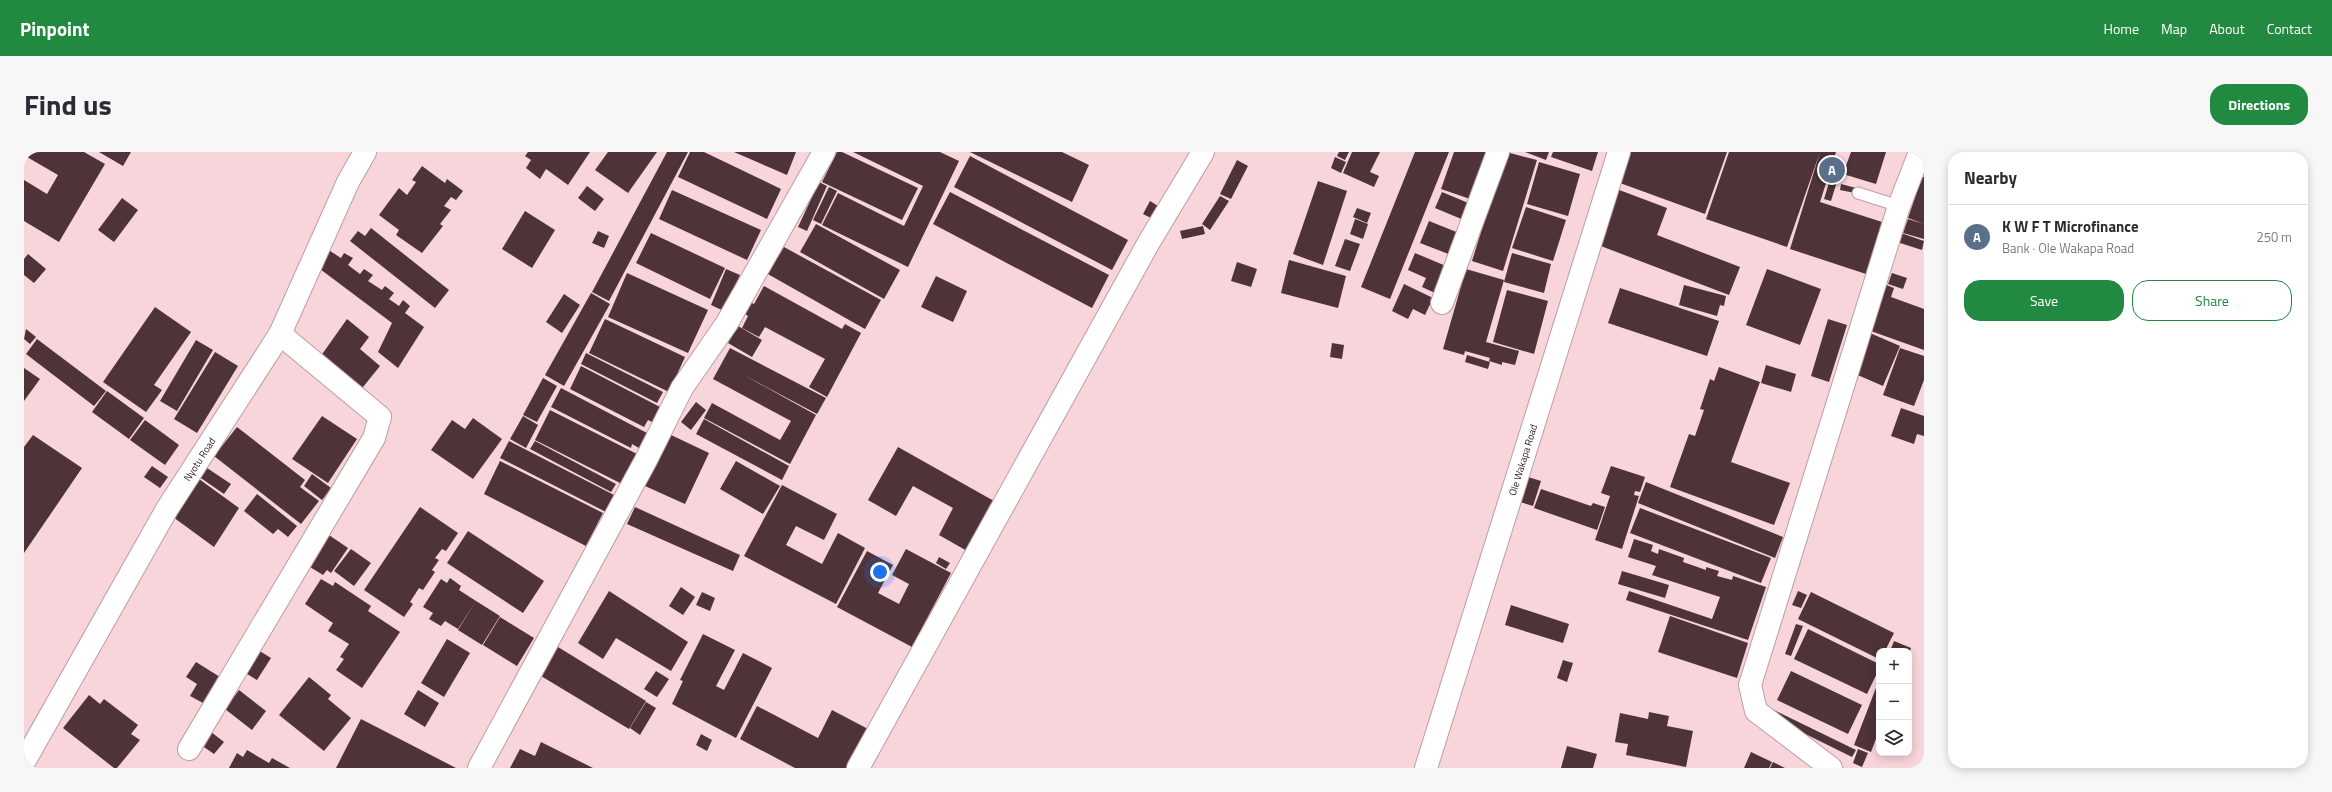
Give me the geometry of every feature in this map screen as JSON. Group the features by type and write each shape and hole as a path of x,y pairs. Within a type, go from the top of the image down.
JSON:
{"street":[{"name":"Nyotu Road","path":"24,762 167,509 280,334 348,182 365,152"},
{"path":"479,768 646,460 682,388 727,324 824,152"},
{"path":"858,768 1149,242 1203,152"},
{"path":"1442,303 1498,152"},
{"name":"Ole Wakapa Road","path":"1426,768 1618,152"},
{"path":"1830,768 1756,710 1750,685 1899,206 1920,152"},
{"path":"189,749 374,438 380,418 280,334"}],"lane":[{"path":"1858,193 1899,206"}],"building":[{"path":"30,152 84,152 105,164 59,242 24,221 24,180 47,194 58,175 27,157"},
{"path":"99,152 131,152 123,166"},
{"path":"528,152 590,152 568,185 546,169 540,179 526,168 531,160 525,156"},
{"path":"608,152 657,152 628,193 595,170"},
{"path":"667,152 688,152 609,301 592,292"},
{"path":"690,152 704,152 781,189 767,219 678,177"},
{"path":"734,152 796,152 787,175"},
{"path":"837,152 842,152 918,188 902,220 822,182"},
{"path":"853,152 940,152 959,161 908,267 822,225 838,193 904,226 923,186"},
{"path":"970,152 1062,152 1089,165 1072,202"},
{"path":"1339,152 1349,152 1345,160 1337,156"},
{"path":"1352,152 1380,152 1370,172 1379,176 1374,187 1343,173"},
{"path":"1415,152 1449,152 1390,299 1361,287"},
{"path":"1454,152 1490,152 1473,200 1441,189"},
{"path":"1506,152 1537,160 1503,271 1472,261"},
{"path":"1525,152 1549,152 1546,160"},
{"path":"1553,152 1598,152 1592,171 1551,157"},
{"path":"1631,152 1727,152 1705,214 1620,183"},
{"path":"1729,152 1820,152 1787,247 1706,219"},
{"path":"1820,152 1836,152 1820,202 1882,222 1866,274 1790,249"},
{"path":"1851,152 1886,152 1876,184 1843,174"},
{"path":"970,156 1128,240 1112,270 954,187"},
{"path":"1335,157 1346,162 1341,173 1331,168"},
{"path":"1237,160 1248,166 1231,199 1220,194"},
{"path":"1539,162 1580,174 1568,216 1527,204"},
{"path":"422,166 445,183 447,179 463,191 456,200 451,197 444,206 451,210 440,224 443,226 422,253 396,235 399,230 379,215 399,188 407,195 416,182 412,180"},
{"path":"1832,173 1839,175 1831,201 1824,199"},
{"path":"1922,177 1924,177 1924,224 1908,218"},
{"path":"1318,181 1347,191 1323,265 1293,254"},
{"path":"819,182 827,186 807,231 798,227"},
{"path":"1841,184 1856,188 1855,193 1840,190"},
{"path":"587,186 604,199 595,211 578,198"},
{"path":"829,187 837,191 821,224 813,220"},
{"path":"1614,188 1667,208 1657,235 1740,267 1729,295 1593,243"},
{"path":"672,190 761,230 747,260 659,219"},
{"path":"950,192 1109,275 1092,308 933,224"},
{"path":"1442,192 1473,205 1466,221 1435,208"},
{"path":"1220,196 1229,201 1210,230 1202,224"},
{"path":"122,198 138,210 114,242 98,230"},
{"path":"1150,201 1158,206 1151,218 1143,214"},
{"path":"1526,207 1566,220 1553,261 1512,248"},
{"path":"1357,208 1371,213 1367,223 1353,217"},
{"path":"525,211 555,230 532,268 502,249"},
{"path":"1355,219 1368,224 1363,239 1350,234"},
{"path":"1908,219 1924,224 1924,239 1903,233"},
{"path":"1429,221 1459,233 1451,255 1420,243"},
{"path":"816,224 900,270 884,299 800,252"},
{"path":"1203,226 1205,234 1182,239 1180,231"},
{"path":"371,228 449,290 435,308 350,241 358,231 365,236"},
{"path":"598,231 609,236 604,248 592,243"},
{"path":"651,233 725,268 710,299 636,263"},
{"path":"1901,233 1924,241 1922,250 1897,242"},
{"path":"1345,239 1360,244 1350,271 1335,266"},
{"path":"784,247 881,300 865,329 766,273 775,255 778,257"},
{"path":"327,249 341,258 344,253 353,258 348,265 360,274 364,269 373,275 368,281 382,290 385,286 394,293 389,299 399,306 403,300 410,306 405,313 424,327 398,368 378,352 392,323 316,266"},
{"path":"1415,253 1446,266 1435,293 1422,287 1426,278 1408,270"},
{"path":"1512,253 1551,264 1544,293 1504,282"},
{"path":"28,254 46,269 34,283 24,275 24,259"},
{"path":"1289,260 1346,276 1338,308 1281,293"},
{"path":"1237,262 1257,269 1251,287 1231,281"},
{"path":"726,269 740,275 724,311 711,305"},
{"path":"1466,269 1504,280 1486,342 1519,351 1515,365 1502,362 1502,365 1489,361 1490,358 1465,351 1464,355 1443,349"},
{"path":"1767,269 1821,289 1800,345 1746,325"},
{"path":"627,273 708,310 688,353 608,317"},
{"path":"1892,273 1907,278 1903,289 1888,284"},
{"path":"936,276 967,291 953,322 921,307"},
{"path":"1404,284 1433,298 1425,315 1413,309 1408,319 1392,311"},
{"path":"1884,284 1894,288 1891,297 1924,309 1924,350 1868,330"},
{"path":"1684,285 1726,296 1724,306 1720,305 1717,316 1679,305"},
{"path":"764,286 842,329 845,324 861,333 827,397 809,387 825,359 765,327 759,337 742,328 748,316 744,313 750,302 754,304"},
{"path":"1620,288 1719,321 1707,356 1608,323"},
{"path":"1507,290 1548,301 1534,354 1493,342"},
{"path":"591,293 610,304 564,386 545,375"},
{"path":"564,294 580,305 562,333 546,322"},
{"path":"155,307 191,332 154,385 162,390 146,412 103,382"},
{"path":"347,319 369,337 360,349 380,366 359,392 318,360"},
{"path":"605,319 685,357 669,392 589,353"},
{"path":"1828,319 1847,325 1829,382 1811,376"},
{"path":"738,326 762,340 752,357 728,343"},
{"path":"26,329 36,337 30,344 24,339"},
{"path":"1870,333 1900,346 1883,386 1853,373"},
{"path":"37,339 106,391 94,406 26,354"},
{"path":"196,340 213,350 177,411 160,401"},
{"path":"1332,343 1344,345 1342,359 1330,357"},
{"path":"730,348 826,398 817,414 742,374 816,415 790,464 704,418 712,403 780,440 791,421 713,379"},
{"path":"1900,348 1924,356 1924,380 1914,406 1883,395"},
{"path":"215,352 238,366 197,433 174,419"},
{"path":"586,353 663,392 657,403 581,364"},
{"path":"1467,355 1490,362 1488,369 1465,362"},
{"path":"1766,365 1796,374 1791,392 1761,383"},
{"path":"581,366 662,408 654,423 648,420 644,427 570,389"},
{"path":"1719,367 1760,382 1731,462 1790,483 1774,525 1670,487 1689,434 1695,436 1704,410 1700,409 1710,379 1714,381"},
{"path":"24,368 40,379 24,401"},
{"path":"543,378 557,386 537,422 523,415"},
{"path":"561,388 647,433 639,448 632,444 631,448 551,407"},
{"path":"107,391 144,418 129,439 92,412"},
{"path":"696,402 706,410 691,430 681,422"},
{"path":"1901,408 1924,416 1924,436 1917,434 1914,444 1891,436"},
{"path":"550,410 637,454 622,484 535,440"},
{"path":"322,416 357,439 328,483 292,459"},
{"path":"523,416 538,425 526,448 510,439"},
{"path":"473,418 502,439 473,479 431,450 452,420 465,429"},
{"path":"704,419 789,466 782,480 696,434"},
{"path":"145,420 179,445 165,465 130,440"},
{"path":"237,427 305,480 300,487 319,501 301,524 214,456"},
{"path":"669,434 709,453 685,504 645,486"},
{"path":"33,435 82,468 24,553 24,447"},
{"path":"509,441 614,495 606,512 500,458"},
{"path":"535,441 616,484 611,492 530,449"},
{"path":"898,447 994,501 967,551 939,535 953,508 913,486 896,516 868,500"},
{"path":"500,461 603,513 586,546 484,494"},
{"path":"736,461 780,486 763,514 720,489"},
{"path":"152,466 168,477 160,488 144,477"},
{"path":"204,466 231,484 224,494 198,476"},
{"path":"1611,466 1645,477 1640,492 1635,491 1634,495 1639,496 1622,549 1595,540 1610,496 1601,493"},
{"path":"312,474 331,488 322,500 304,486"},
{"path":"1528,477 1541,481 1533,506 1520,502"},
{"path":"199,479 239,508 214,547 173,517"},
{"path":"1646,482 1783,537 1775,558 1638,503"},
{"path":"782,485 837,514 824,540 796,526 786,545 822,564 838,533 865,548 836,604 744,556"},
{"path":"1541,489 1591,506 1593,503 1605,507 1597,530 1534,508"},
{"path":"257,494 297,526 288,537 278,529 273,534 244,511"},
{"path":"420,507 458,533 446,551 442,549 435,558 439,560 432,570 435,572 423,590 419,588 410,602 413,604 404,617 364,590"},
{"path":"635,507 740,555 733,571 627,524"},
{"path":"1640,508 1771,558 1761,583 1630,533"},
{"path":"468,531 544,581 523,613 447,563"},
{"path":"326,533 348,548 331,573 327,570 323,575 305,564"},
{"path":"1634,539 1653,545 1651,551 1658,554 1659,549 1684,558 1683,562 1706,570 1706,567 1719,571 1717,576 1732,580 1733,576 1766,587 1748,640 1626,600 1629,591 1712,619 1720,597 1652,575 1656,566 1628,557"},
{"path":"351,549 371,563 354,586 334,571"},
{"path":"906,549 951,573 912,647 837,607 867,551 893,565 878,593 899,604 909,584 892,575"},
{"path":"939,557 950,563 946,569 936,563"},
{"path":"1622,571 1669,585 1665,598 1618,584"},
{"path":"450,578 461,586 459,590 476,601 458,629 445,621 441,626 429,619 433,613 423,607 441,579 447,583"},
{"path":"321,579 333,586 335,582 371,606 368,611 400,632 362,688 336,670 344,659 340,657 349,644 328,631 333,623 305,604"},
{"path":"681,587 695,597 683,615 669,606"},
{"path":"609,591 688,642 671,671 616,638 603,659 578,643"},
{"path":"1798,591 1807,595 1801,608 1792,605"},
{"path":"702,592 715,598 710,611 696,605"},
{"path":"1811,592 1894,633 1886,648 1876,648 1876,658 1798,619"},
{"path":"476,601 500,616 482,645 458,630"},
{"path":"1511,605 1569,624 1563,643 1505,625"},
{"path":"1670,616 1748,643 1737,678 1658,652"},
{"path":"500,617 534,638 517,666 483,645"},
{"path":"1796,624 1803,626 1791,656 1785,654"},
{"path":"1808,629 1876,663 1876,675 1867,694 1794,659"},
{"path":"703,634 735,650 716,686 724,690 743,653 772,668 736,738 672,704 683,681 680,680"},
{"path":"447,639 470,653 444,697 421,683"},
{"path":"1894,641 1911,648 1891,648"},
{"path":"558,647 646,701 629,729 541,676"},
{"path":"258,650 271,658 257,680 244,672"},
{"path":"1563,660 1573,663 1567,682 1557,678"},
{"path":"196,662 220,677 203,703 190,696 197,684 186,677"},
{"path":"656,671 669,679 657,697 644,689"},
{"path":"1791,671 1862,705 1848,734 1777,700"},
{"path":"309,677 331,695 328,699 351,718 324,751 279,715"},
{"path":"1876,688 1876,739 1871,752 1854,745"},
{"path":"239,690 266,711 252,730 225,709"},
{"path":"418,690 439,703 425,727 404,714"},
{"path":"89,695 100,704 104,699 138,725 131,734 140,740 117,768 114,768 63,728"},
{"path":"646,702 656,708 640,735 630,728"},
{"path":"757,706 818,738 832,710 868,729 847,768 795,768 740,739"},
{"path":"1770,708 1856,750 1852,757 1767,715"},
{"path":"1649,712 1669,716 1667,726 1693,731 1686,767 1626,755 1628,744 1615,742 1620,713 1648,719"},
{"path":"361,719 456,768 336,768"},
{"path":"211,732 224,742 214,754 201,745"},
{"path":"701,734 712,740 707,751 696,745"},
{"path":"541,742 593,768 510,768 520,749 535,756"},
{"path":"1567,746 1597,754 1593,768 1561,768"},
{"path":"1858,749 1868,753 1862,767 1853,763"},
{"path":"247,750 269,763 272,758 290,768 229,768 237,753 243,757"},
{"path":"1751,752 1772,762 1769,768 1744,768"},
{"path":"1773,762 1785,768 1770,768"}],"place":[{"name":"K W F T Microfinance","path":"1832,170"}]}
